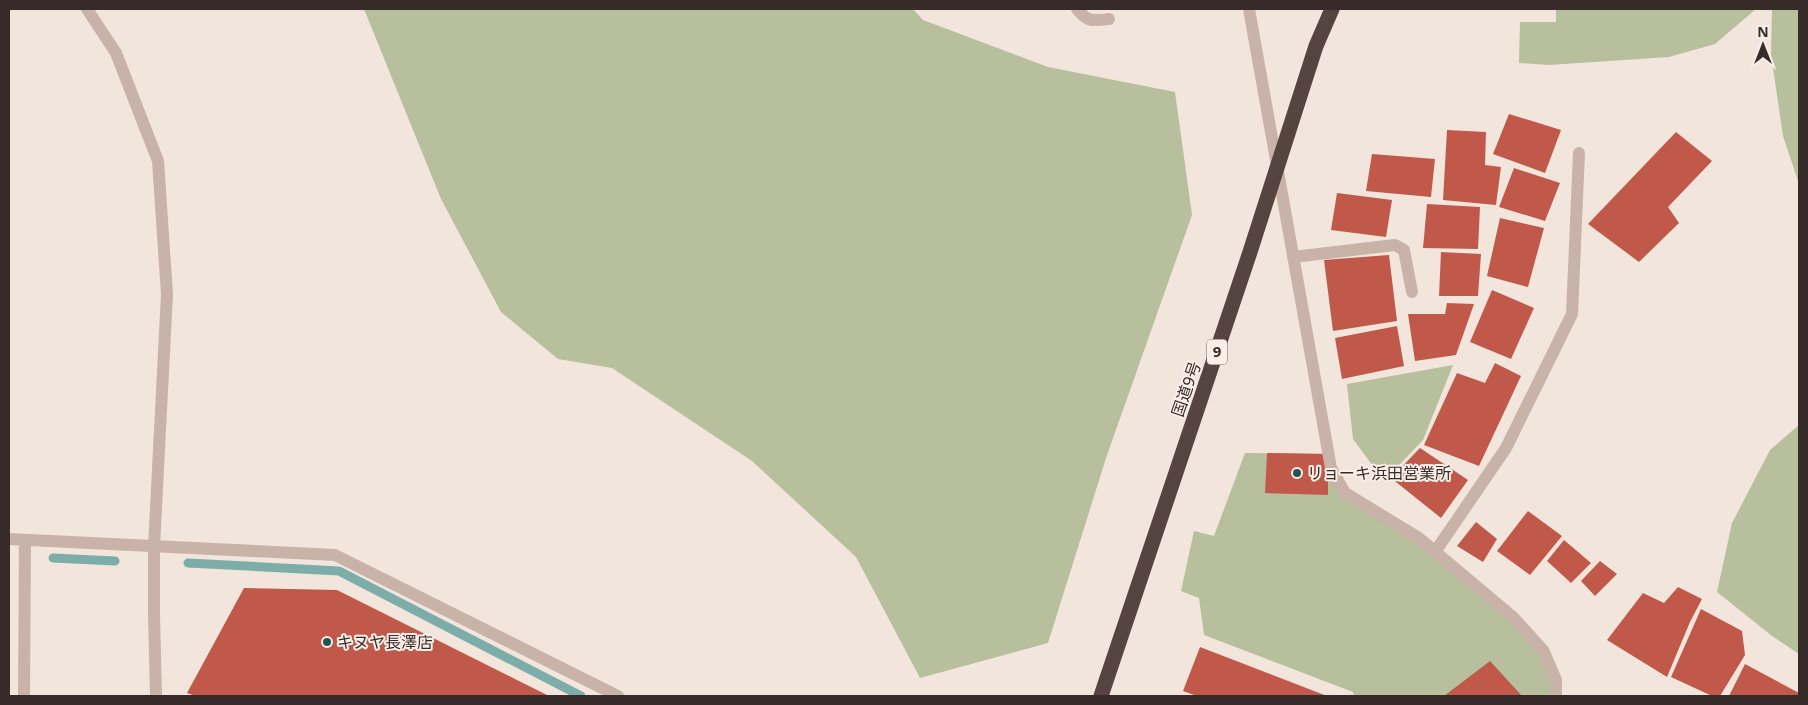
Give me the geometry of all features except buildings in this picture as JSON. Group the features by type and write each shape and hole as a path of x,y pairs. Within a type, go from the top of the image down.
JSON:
{"highway":[{"name":"国道9号","path":"1101,696 1277,169 1316,46 1332,9"}],"street":[{"path":"87,9 116,53 158,161 167,294 154,546 156,696"},
{"path":"1077,9 1083,16 1093,21 1109,19"},
{"path":"1249,9 1331,468 1345,493 1419,538 1513,617 1543,650 1556,680 1556,696"},
{"path":"1435,552 1506,448 1572,314 1578,153"},
{"path":"1293,257 1395,245 1404,250 1412,292"},
{"path":"9,539 335,556 614,695"},
{"path":"24,696 25,540"}],"green space":[{"path":"364,9 913,9 923,20 1048,67 1175,92 1192,215 1106,458 1048,643 920,678 856,557 752,461 612,368 558,359 501,312 441,199"},
{"path":"1556,9 1756,9 1715,44 1669,57 1549,65 1519,63 1520,22 1556,22"},
{"path":"1772,9 1799,9 1799,184 1783,136 1771,54"},
{"path":"1453,365 1423,440 1384,481 1353,439 1347,384"},
{"path":"1799,425 1799,654 1772,636 1717,592 1732,523 1770,450"},
{"path":"1245,453 1328,454 1339,493 1410,532 1537,643 1556,680 1553,696 1354,696 1353,692 1204,635 1199,598 1181,591 1194,531 1214,536"}],"waterway":[{"path":"53,558 115,561"},
{"path":"188,563 339,571 581,696"}],"place":[{"name":"リョーキ浜田営業所","path":"1297,473"},
{"name":"キヌヤ長澤店","path":"327,642"}]}
